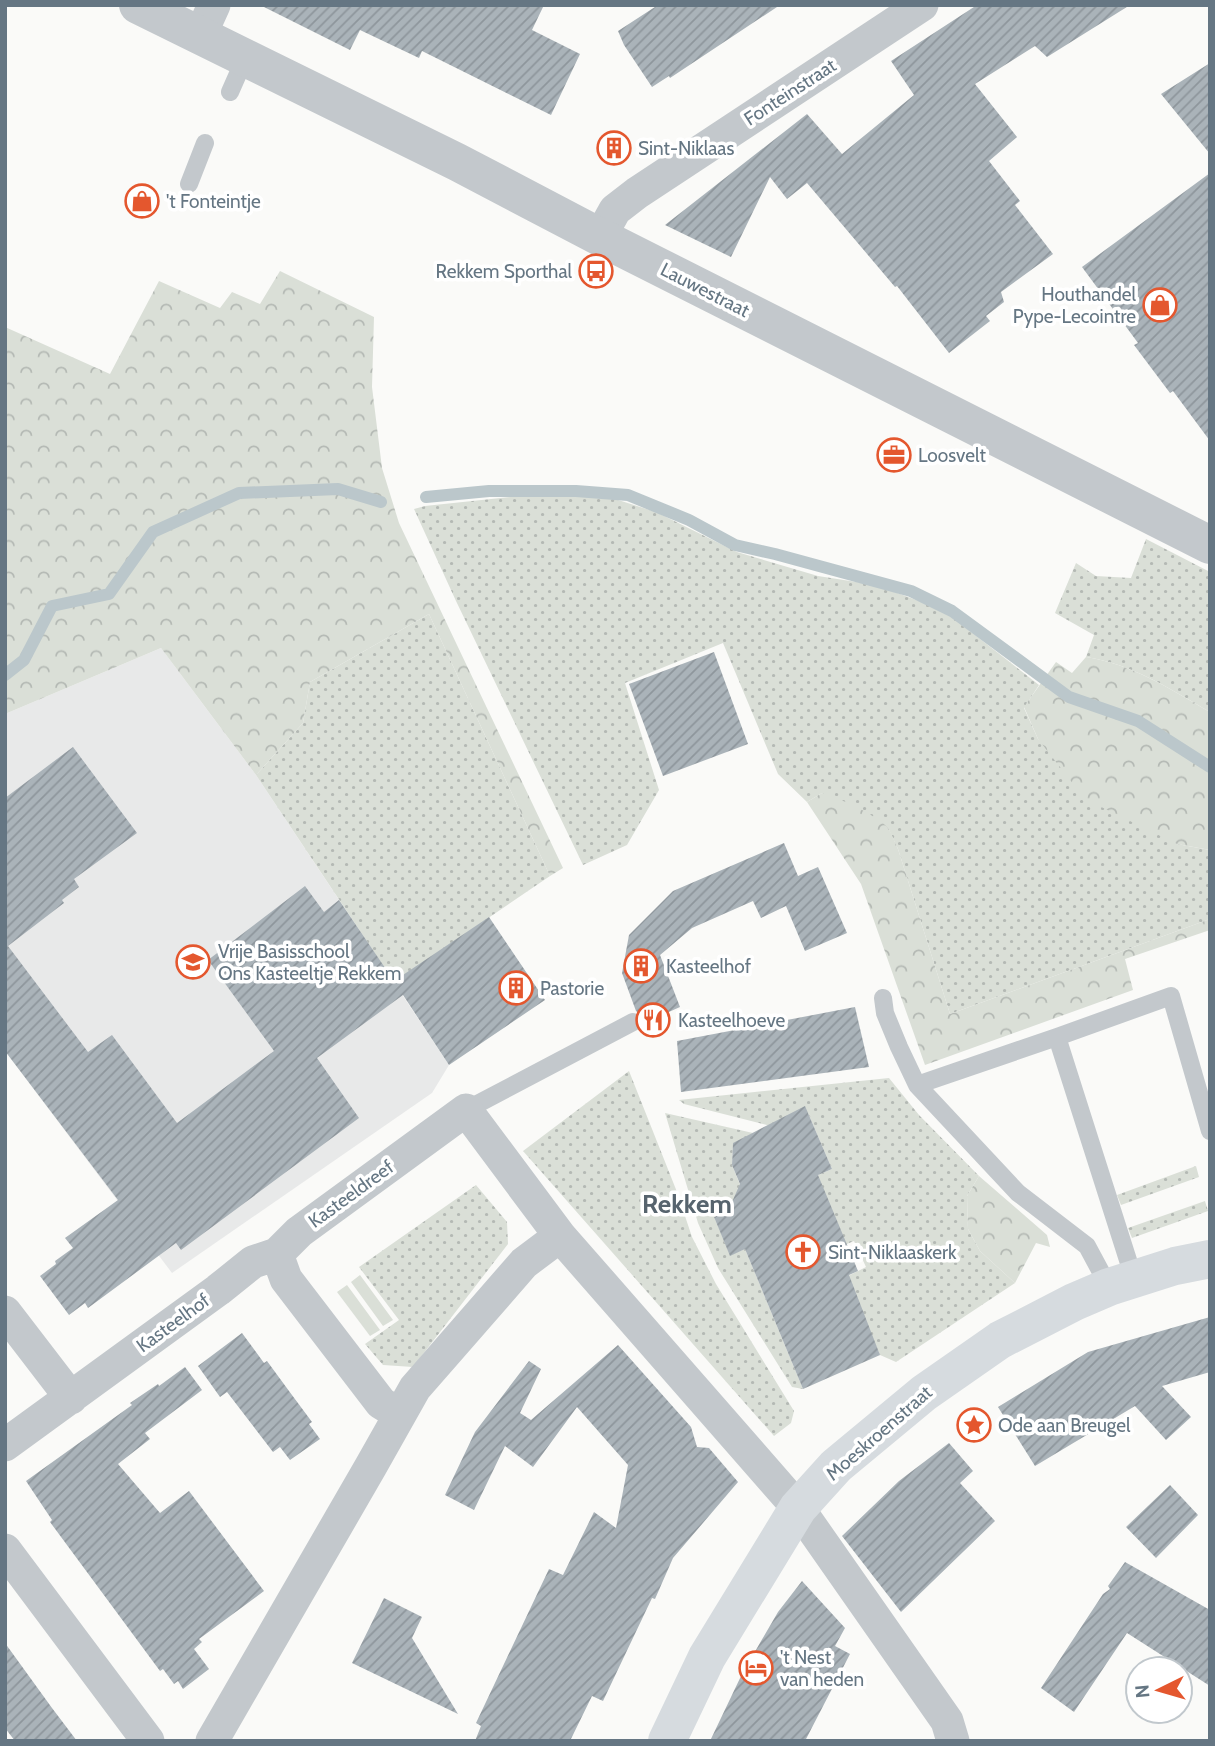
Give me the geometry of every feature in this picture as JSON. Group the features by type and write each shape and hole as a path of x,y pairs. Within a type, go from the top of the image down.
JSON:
{"main road":[{"name":"Moeskroenstraat","path":"667,1741 707,1657 791,1501 924,1392 999,1340 1073,1302 1122,1283 1175,1266 1210,1259"}],"street":[{"name":"Lauwestraat","path":"138,5 207,20 238,75 457,162 1210,545"},
{"name":"Fonteinstraat","path":"600,237 615,210 637,193 922,5"},
{"path":"466,1110 560,1236 819,1536 947,1721 953,1741"},
{"name":"Kasteeldreef","path":"277,1254 299,1232 466,1110"},
{"path":"212,1741 415,1388 524,1263 560,1236"},
{"path":"277,1254 286,1279 318,1321 381,1403 399,1414"},
{"name":"Kasteelhof","path":"5,1445 253,1262 277,1254"},
{"path":"5,1312 71,1398"},
{"path":"5,1550 148,1741"}],"lane":[{"path":"189,184 205,143"},
{"path":"917,1085 1171,996 1210,1131"},
{"path":"883,998 899,1047 917,1085 1018,1193 1087,1246 1122,1283"},
{"path":"466,1110 633,1022"},
{"path":"1057,1037 1122,1283"}],"shaded area":[{"name":"Vrije Basisschool Ons Kasteeltje Rekkem","path":"161,648 256,775 449,1065 432,1093 172,1273 5,1051 5,714"}],"green space":[{"path":"280,271 374,317 372,387 382,468 399,523 563,868 550,876 429,614 310,682 303,723 256,775 161,648 5,714 5,327 110,374 159,281 220,308 232,292 260,304"},
{"path":"519,496 615,499 656,512 737,552 818,576 876,585 943,610 1039,685 1024,708 1038,739 1177,844 1210,850 1210,919 950,1014 898,849 888,828 822,793 807,802 778,774 723,643 625,683 659,790 627,845 583,865 414,509"},
{"path":"1146,539 1210,572 1210,712 1135,671 1086,657 1094,635 1055,613 1076,563 1096,576 1131,578"},
{"path":"429,614 550,876 394,982 256,775 303,723 310,682"},
{"path":"1086,657 1135,671 1210,712 1210,850 1177,844 1085,799 1038,739 1024,707 1056,662 1072,673"},
{"path":"822,793 867,813 888,828 898,849 950,1014 1210,919 1210,930 1125,959 1133,990 925,1065 861,884 807,802"},
{"path":"629,1071 692,1237 716,1284 794,1411 791,1423 774,1436 523,1151"},
{"path":"889,1078 919,1115 979,1176 967,1196 968,1229 980,1251 1015,1283 896,1362 880,1355 846,1277 866,1267 854,1241 835,1249 818,1175 832,1169 808,1113 775,1127 684,1104 679,1100"},
{"path":"665,1113 753,1133 733,1144 732,1165 743,1192 737,1208 714,1217 730,1255 745,1249 803,1389 792,1387 718,1268 698,1223"},
{"path":"1196,1166 1199,1177 1121,1205 1117,1195"},
{"path":"979,1176 1047,1235 1050,1247 1036,1243 1015,1283 980,1251 968,1229 967,1196"},
{"path":"476,1185 507,1222 508,1244 413,1367 383,1365 365,1344 399,1320 359,1267"},
{"path":"1205,1201 1208,1211 1132,1238 1128,1228"},
{"path":"360,1275 393,1320 383,1326 351,1282"},
{"path":"347,1285 380,1330 370,1336 337,1292"}],"building":[{"path":"260,5 544,5 532,30 580,54 551,115 422,51 419,58 360,30 350,50"},
{"path":"658,5 780,5 670,78 669,76 652,87 624,45 618,31"},
{"path":"977,5 1130,5 1047,57 1035,46 975,84 1017,137 989,161 1020,201 1015,205 1053,254 1001,292 1004,302 986,316 990,321 949,353 897,286 895,287 807,183 787,199 770,177 731,257 665,225 807,114 842,154 914,95 891,61"},
{"path":"1210,63 1210,154 1161,94"},
{"name":"Houthandel Pype-Lecointre","path":"1210,173 1210,441 1134,345 1138,343 1082,267"},
{"path":"714,652 748,744 663,776 629,684"},
{"path":"73,747 137,833 74,879 79,887 62,900 64,903 8,946 88,1052 112,1035 177,1123 274,1051 208,960 305,886 324,912 339,900 394,981 489,917 545,1000 449,1065 403,995 317,1058 359,1118 181,1250 176,1243 88,1308 85,1303 69,1315 40,1276 73,1248 65,1238 118,1200 5,1051 5,798"},
{"path":"784,843 798,876 818,867 847,933 805,951 786,906 761,918 753,901 692,928 660,955 680,1007 644,1023 643,1016 636,1011 622,973 629,935 673,891"},
{"path":"855,1007 869,1067 681,1092 677,1041"},
{"name":"Sint-Niklaaskerk","path":"805,1106 832,1169 818,1175 858,1271 849,1275 880,1355 803,1389 745,1249 730,1256 714,1217 728,1211 740,1184 732,1165 733,1143"},
{"path":"1210,1317 1210,1372 1162,1386 1191,1417 1166,1440 1135,1406 1035,1466 998,1407 1088,1352"},
{"path":"242,1333 264,1363 267,1361 312,1422 309,1424 320,1439 290,1460 280,1447 273,1452 227,1392 220,1397 198,1366"},
{"path":"618,1345 691,1427 697,1447 709,1448 738,1482 673,1558 603,1701 592,1696 570,1741 475,1741 481,1726 476,1723 549,1569 563,1575 594,1512 616,1528 628,1465 577,1407 533,1467 505,1446 474,1510 445,1495 475,1432 529,1361 541,1369 520,1413 531,1420"},
{"path":"185,1367 202,1390 145,1433 150,1439 118,1464 160,1513 189,1491 264,1591 199,1639 202,1642 194,1649 209,1669 183,1689 178,1681 174,1684 163,1669 160,1671 50,1522 52,1520 26,1481 132,1405 130,1403"},
{"path":"949,1443 973,1471 960,1483 995,1521 901,1612 842,1536 899,1481"},
{"path":"1170,1485 1198,1515 1156,1558 1126,1527"},
{"path":"1125,1562 1210,1610 1210,1686 1194,1676 1194,1655 1161,1655 1127,1633 1074,1712 1041,1688 1103,1594 1110,1589 1108,1586"},
{"path":"802,1581 845,1628 835,1646 850,1654 805,1741 710,1741 742,1674 778,1612"},
{"path":"384,1598 422,1617 412,1638 458,1714 352,1663"},
{"path":"5,1643 77,1741 15,1741 5,1728"}],"waterway":[{"path":"5,675 24,660 52,606 109,594 153,532 239,493 338,489 381,502"},
{"path":"426,497 489,491 576,491 628,495 689,520 735,545 911,591 952,611 1069,697 1138,721 1210,767"}],"place":[{"name":"Sint-Niklaas","path":"614,148"},
{"name":"'t Fonteintje","path":"142,201"},
{"name":"Rekkem Sporthal","path":"596,271"},
{"name":"Houthandel Pype-Lecointre","path":"1160,305"},
{"name":"Loosvelt","path":"894,455"},
{"name":"Vrije Basisschool Ons Kasteeltje Rekkem","path":"193,962"},
{"name":"Kasteelhof","path":"641,966"},
{"name":"Pastorie","path":"516,988"},
{"name":"Kasteelhoeve","path":"653,1020"},
{"name":"Sint-Niklaaskerk","path":"803,1252"},
{"name":"Ode aan Breugel","path":"974,1425"},
{"name":"'t Nest van heden","path":"756,1668"}],"district":[{"name":"Rekkem","path":"687,1204"}]}
